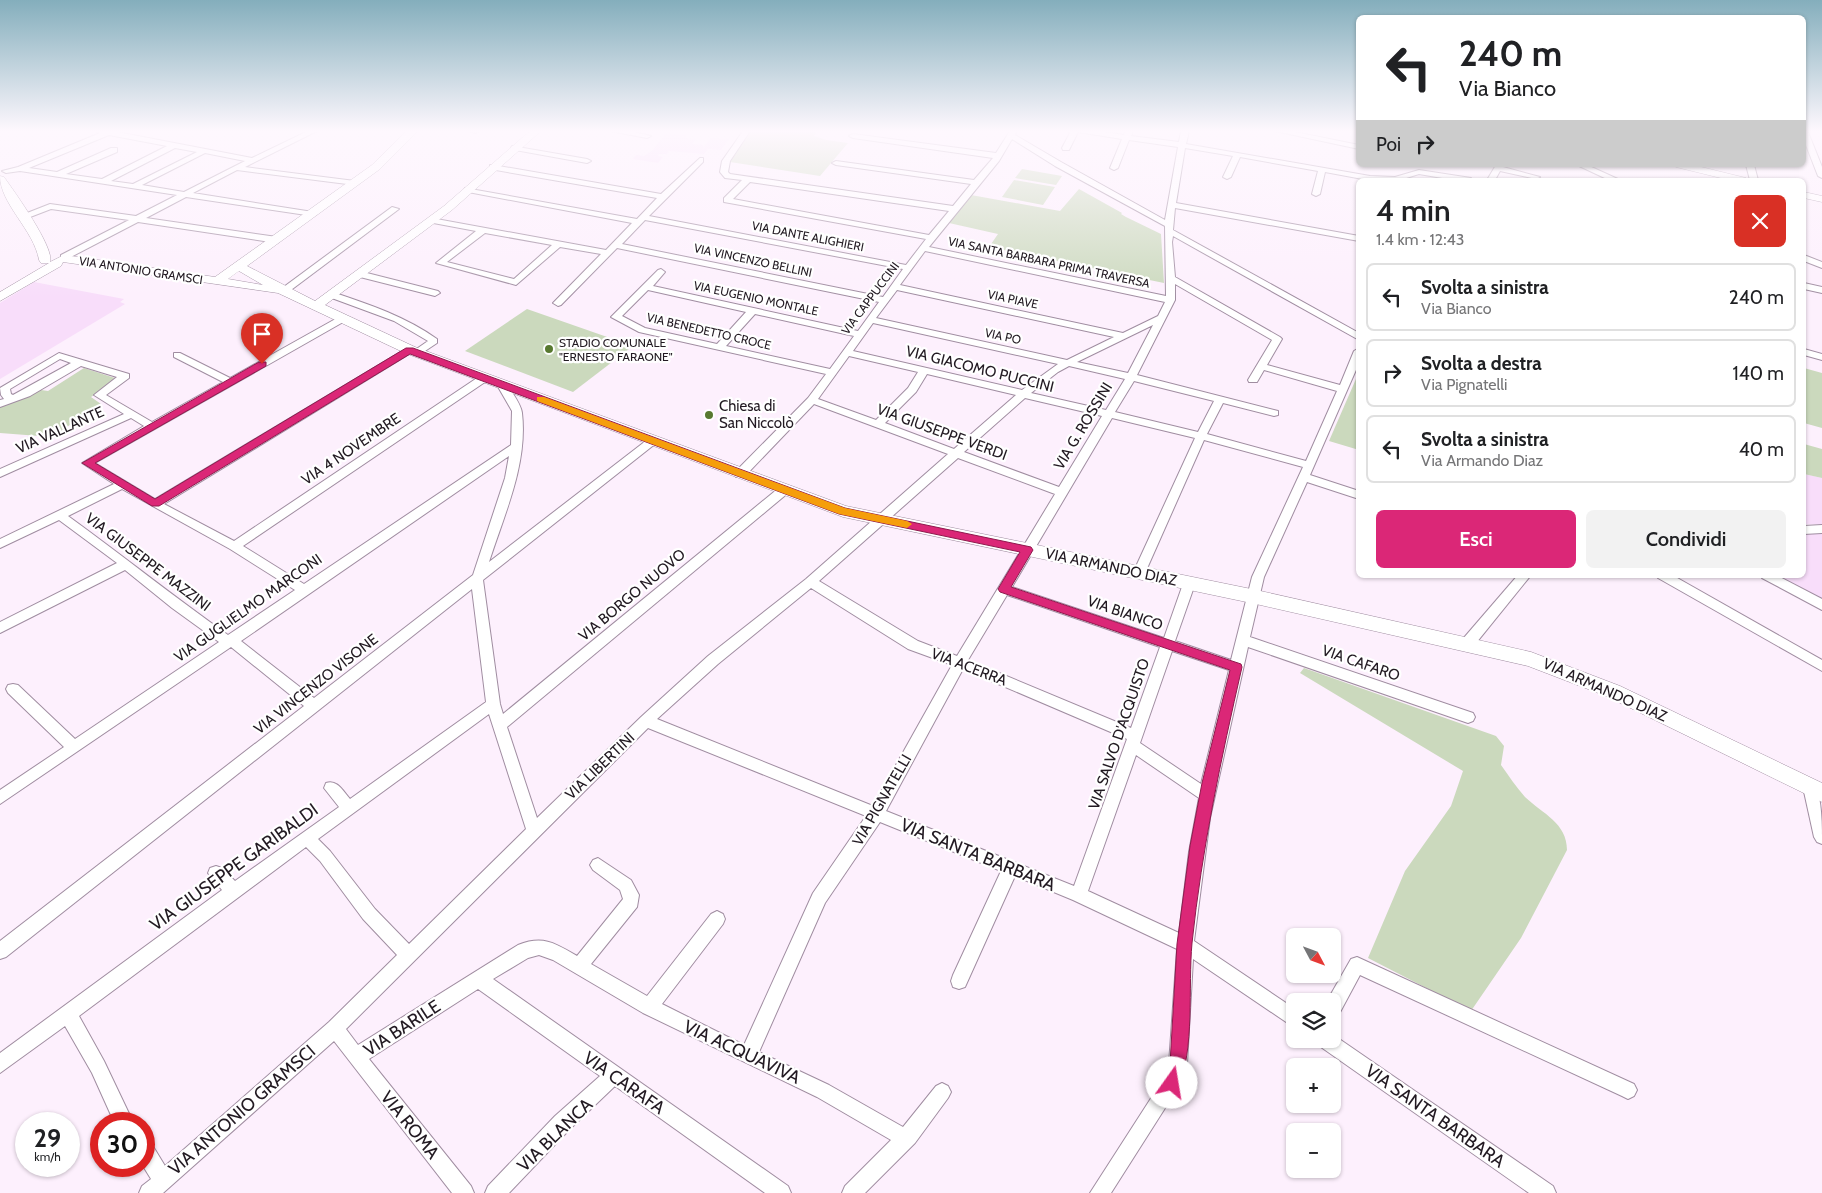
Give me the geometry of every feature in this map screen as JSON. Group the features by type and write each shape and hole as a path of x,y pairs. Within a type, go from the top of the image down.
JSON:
{"street":[{"path":"9,187 24,217 52,261"},
{"path":"139,187 313,214"},
{"path":"0,297 52,261 138,220 201,187"},
{"path":"218,281 350,187"},
{"path":"239,266 284,292 315,307 431,220 472,187"},
{"path":"604,187 663,197"},
{"path":"558,303 673,187"},
{"path":"740,187 727,200 932,238"},
{"path":"801,187 955,209"},
{"name":"VIA CAPPUCCINI","path":"740,474 812,400 923,248 973,187"},
{"path":"1097,187 1356,336"},
{"path":"1170,300 1169,228 1174,187"},
{"path":"1316,194 1318,187"},
{"name":"VIA DANTE ALIGHIERI","path":"468,190 642,219 909,268"},
{"path":"1806,196 1822,200"},
{"path":"1172,204 1356,238"},
{"path":"24,217 50,206 277,240"},
{"path":"284,292 395,209"},
{"path":"431,220 608,253"},
{"path":"483,230 440,263 516,282 558,244"},
{"name":"VIA VINCENZO BELLINI","path":"615,245 885,300"},
{"name":"VIA SANTA BARBARA PRIMA TRAVERSA","path":"923,248 1170,300"},
{"path":"1806,259 1822,265"},
{"name":"VIA ANTONIO GRAMSCI","path":"52,261 218,281 284,292"},
{"name":"VIA BENEDETTO CROCE","path":"661,272 616,317 642,330 831,372"},
{"path":"358,274 435,293"},
{"path":"1171,278 1277,339 1253,380"},
{"path":"249,286 262,284 263,280"},
{"path":"1806,286 1822,290"},
{"name":"VIA EUGENIO MONTALE","path":"647,287 859,334"},
{"name":"VIA PIAVE","path":"895,287 1125,336"},
{"path":"155,504 434,341 420,330 383,313 332,295"},
{"name":"VIA G. ROSSINI","path":"1027,550 1131,377 1170,300"},
{"name":"VIA ARMANDO DIAZ","path":"315,307 413,352 651,442 843,511 1256,597 1531,659 1613,691 1816,790"},
{"path":"720,346 752,311"},
{"name":"VIA LIBERTINI","path":"335,1028 646,721 713,660 810,582 880,518 1022,395 1054,370 1162,317"},
{"path":"304,590 234,546 155,504 87,463 342,319"},
{"name":"VIA PO","path":"871,320 1131,377 1274,413"},
{"path":"1340,326 1356,328"},
{"name":"VIA GIACOMO PUCCINI","path":"846,352 924,372 1201,436 1309,464"},
{"path":"1806,353 1822,357"},
{"path":"177,355 231,382"},
{"path":"12,400 6,395 5,388 59,356 125,376 99,395 152,426"},
{"path":"1100,1193 1172,1083 1178,1064 1185,944 1206,796 1242,640 1256,597 1258,577 1309,464 1330,423 1356,358"},
{"path":"0,404 12,400 80,362"},
{"path":"1262,366 1342,389"},
{"path":"877,424 912,390 924,372"},
{"name":"VIA 4 NOVEMBRE","path":"234,546 484,378"},
{"path":"502,385 517,411 516,446 511,478 477,580 493,704 534,831"},
{"name":"VIA GIUSEPPE VERDI","path":"812,400 1061,492"},
{"path":"1139,573 1201,436 1220,400"},
{"name":"VIA VALLANTE","path":"0,473 132,414"},
{"name":"VIA VINCENZO VISONE","path":"0,951 477,580 651,442"},
{"name":"VIA GUGLIELMO MARCONI","path":"0,798 516,446"},
{"path":"1304,477 1356,493"},
{"path":"0,544 124,484"},
{"name":"VIA BORGO NUOVO","path":"500,725 784,490"},
{"name":"VIA GIUSEPPE MAZZINI","path":"59,515 126,564 176,605 229,642 248,652 314,706"},
{"path":"1806,530 1822,529"},
{"name":"VIA PIGNATELLI","path":"748,1056 819,898 876,814 960,663 1027,550"},
{"path":"0,628 126,564"},
{"path":"1467,644 1522,578"},
{"path":"1667,578 1822,666"},
{"path":"1772,578 1822,605"},
{"name":"VIA ACERRA","path":"810,582 913,645 960,663 1135,741 1206,796"},
{"name":"VIA SALVO D'ACQUISTO","path":"1079,895 1189,584"},
{"name":"VIA BIANCO","path":"1004,589 1236,667"},
{"name":"VIA CAFARO","path":"1242,640 1468,717"},
{"path":"13,690 74,747"},
{"name":"VIA GIUSEPPE GARIBALDI","path":"0,1064 234,891 493,704"},
{"name":"VIA SANTA BARBARA","path":"646,721 1079,895 1185,944 1286,1013"},
{"path":"330,788 348,808"},
{"path":"1816,790 1822,837"},
{"path":"307,838 325,856 369,914 409,956"},
{"path":"579,966 631,902 633,894 630,888 598,864"},
{"path":"959,981 1011,867"},
{"path":"216,873 234,891"},
{"path":"649,1007 717,919"},
{"name":"VIA ACQUAVIVA","path":"478,978 524,951 539,947 558,954 649,1007 748,1056 823,1090 905,1138"},
{"path":"1341,994 1357,965 1628,1090"},
{"name":"VIA BARILE","path":"335,1028 356,1057 478,978"},
{"name":"VIA CARAFA","path":"478,978 772,1191"},
{"path":"68,1014 98,1067 119,1112"},
{"name":"VIA ANTONIO GRAMSCI","path":"153,1190 335,1028"},
{"name":"VIA SANTA BARBARA","path":"1336,1048 1528,1187 1546,1193"},
{"name":"VIA ROMA","path":"356,1057 464,1193"},
{"name":"VIA BLANCA","path":"495,1193 523,1167 541,1144 571,1114 597,1094 612,1076"},
{"path":"852,1193 905,1138 942,1092"},
{"path":"150,1177 153,1190"}],"shaded area":[{"path":"34,282 124,299 120,302 125,304 0,379 0,303"},
{"path":"1806,474 1822,478 1822,524 1806,524"},
{"path":"1822,531 1822,602 1777,578 1806,578 1806,533"}],"green space":[{"path":"1009,187 1055,187 1043,205 1002,197"},
{"path":"1079,189 1126,217 1161,234 1164,283 989,247 998,234 949,223 971,195 1060,211"},
{"name":"STADIO COMUNALE \"ERNESTO FARAONE\"","path":"527,309 633,346 573,392 465,351"},
{"path":"84,368 118,379 91,397 101,404 52,437 0,433 0,407 41,390 48,391"},
{"path":"1806,369 1822,373 1822,428 1806,424"},
{"path":"1356,379 1356,449 1329,441"},
{"path":"1806,445 1822,449 1822,478 1806,474"},
{"path":"1304,668 1496,736 1504,746 1501,765 1525,797 1553,820 1563,833 1567,850 1521,938 1471,1011 1368,958 1405,871 1451,806 1463,771 1300,673"}],"slow traffic":[{"path":"540,399 627,433 843,511 907,524"}],"place":[{"name":"STADIO COMUNALE \"ERNESTO FARAONE\"","path":"549,349"},
{"name":"Chiesa di San Niccolò","path":"709,415"}],"route":[{"path":"262,364 87,463 155,504 410,350 627,433 843,511 1027,550 1004,589 1236,667 1208,783 1197,846 1185,944 1178,1064 1172,1083"}]}
